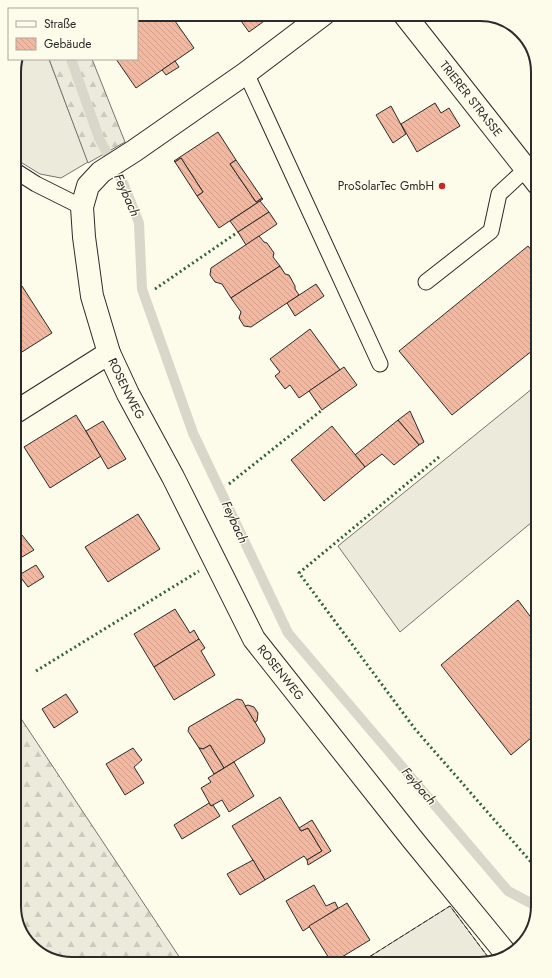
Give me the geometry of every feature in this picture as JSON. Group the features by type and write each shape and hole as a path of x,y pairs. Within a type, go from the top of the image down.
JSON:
{"street":[{"name":"ROSENWEG","path":"315,21 246,73 134,151 100,172 88,186 82,207 84,237 92,296 109,353 128,394 173,477 254,639 413,840 504,951"},
{"name":"TRIERER STRASSE","path":"409,21 531,176"},
{"name":"ROSENWEG","path":"21,409 109,353"}],"lane":[{"path":"246,73 380,364"},
{"path":"21,174 36,184 82,207"},
{"path":"426,282 491,231 499,194 531,178"}],"green space":[{"path":"23,60 49,60 88,162 61,178 40,174 21,162 21,69"},
{"path":"49,60 92,60 125,142 88,163"},
{"path":"21,719 179,957 62,956 49,952 38,944 26,929 21,913"},
{"path":"450,906 487,956 480,957 369,957"}],"shaded area":[{"path":"531,390 531,523 400,632 338,546"}],"building":[{"path":"138,21 175,21 194,48 136,88 117,60 138,60"},
{"path":"241,21 264,21 249,32"},
{"path":"175,61 179,67 166,75 162,70"},
{"path":"435,103 441,113 449,108 460,126 417,152 401,124"},
{"path":"391,106 406,134 393,143 376,115"},
{"path":"218,132 236,160 230,164 256,202 262,198 263,199 219,228 197,196 203,192 181,158 175,162 174,161"},
{"path":"181,158 203,192 197,196 175,162"},
{"path":"236,160 262,198 256,202 230,164"},
{"path":"260,201 269,212 238,232 230,221"},
{"path":"269,212 277,224 246,245 238,232"},
{"path":"259,236 264,242 267,243 274,253 273,257 280,266 231,298 222,284 215,282 210,275 211,268"},
{"path":"528,246 531,250 531,352 452,415 399,351"},
{"path":"280,266 285,274 289,275 299,295 251,327 244,326 239,318 241,312 231,298"},
{"path":"316,284 324,296 295,316 287,303"},
{"path":"21,287 52,333 21,353"},
{"path":"310,329 340,370 299,398 290,385 285,389 275,376 280,372 270,359"},
{"path":"344,367 357,385 322,410 309,391"},
{"path":"410,411 424,442 419,445 398,420"},
{"path":"76,415 101,456 50,488 24,447"},
{"path":"398,420 419,445 394,465 382,454 365,467 355,455"},
{"path":"103,421 126,459 108,469 86,431"},
{"path":"332,426 365,467 324,501 291,460"},
{"path":"138,514 160,549 108,582 85,547"},
{"path":"22,535 34,550 21,558"},
{"path":"36,565 44,577 28,587 21,578 21,574"},
{"path":"518,600 531,618 531,738 511,755 441,665"},
{"path":"175,609 190,633 194,630 199,639 154,667 134,634"},
{"path":"199,639 205,648 201,651 215,675 174,700 154,667"},
{"path":"66,694 78,712 54,728 42,709"},
{"path":"237,699 242,700 265,739 264,743 224,768 210,745 203,749 199,748 188,731 189,727"},
{"path":"248,705 254,707 258,713 257,721 255,722 245,706"},
{"path":"210,745 224,768 214,774 199,748 203,749"},
{"path":"133,748 142,760 134,767 144,783 125,795 106,764"},
{"path":"234,762 254,796 229,812 222,800 211,806 201,788 211,782 208,778"},
{"path":"280,797 301,831 308,828 322,851 307,860 304,856 265,880 232,826"},
{"path":"209,803 211,806 213,805 220,816 182,839 174,825"},
{"path":"312,820 331,851 308,865 307,860 322,851 308,828 301,831 299,828"},
{"path":"253,860 265,880 240,895 227,874"},
{"path":"314,885 326,906 335,902 338,908 303,931 286,901"},
{"path":"347,903 370,940 342,957 328,957 309,926"}],"waterway":[{"name":"Feybach","path":"71,60 99,138 124,185 139,223 142,289 193,433 288,633 508,891 531,903"}],"hedge":[{"path":"155,289 238,232"},
{"path":"229,484 322,410"},
{"path":"439,457 299,573 415,729 531,862"},
{"path":"36,671 199,571"}],"fence":[{"path":"369,957 450,906 487,956"}],"place":[{"name":"ProSolarTec GmbH","path":"442,186"}]}
